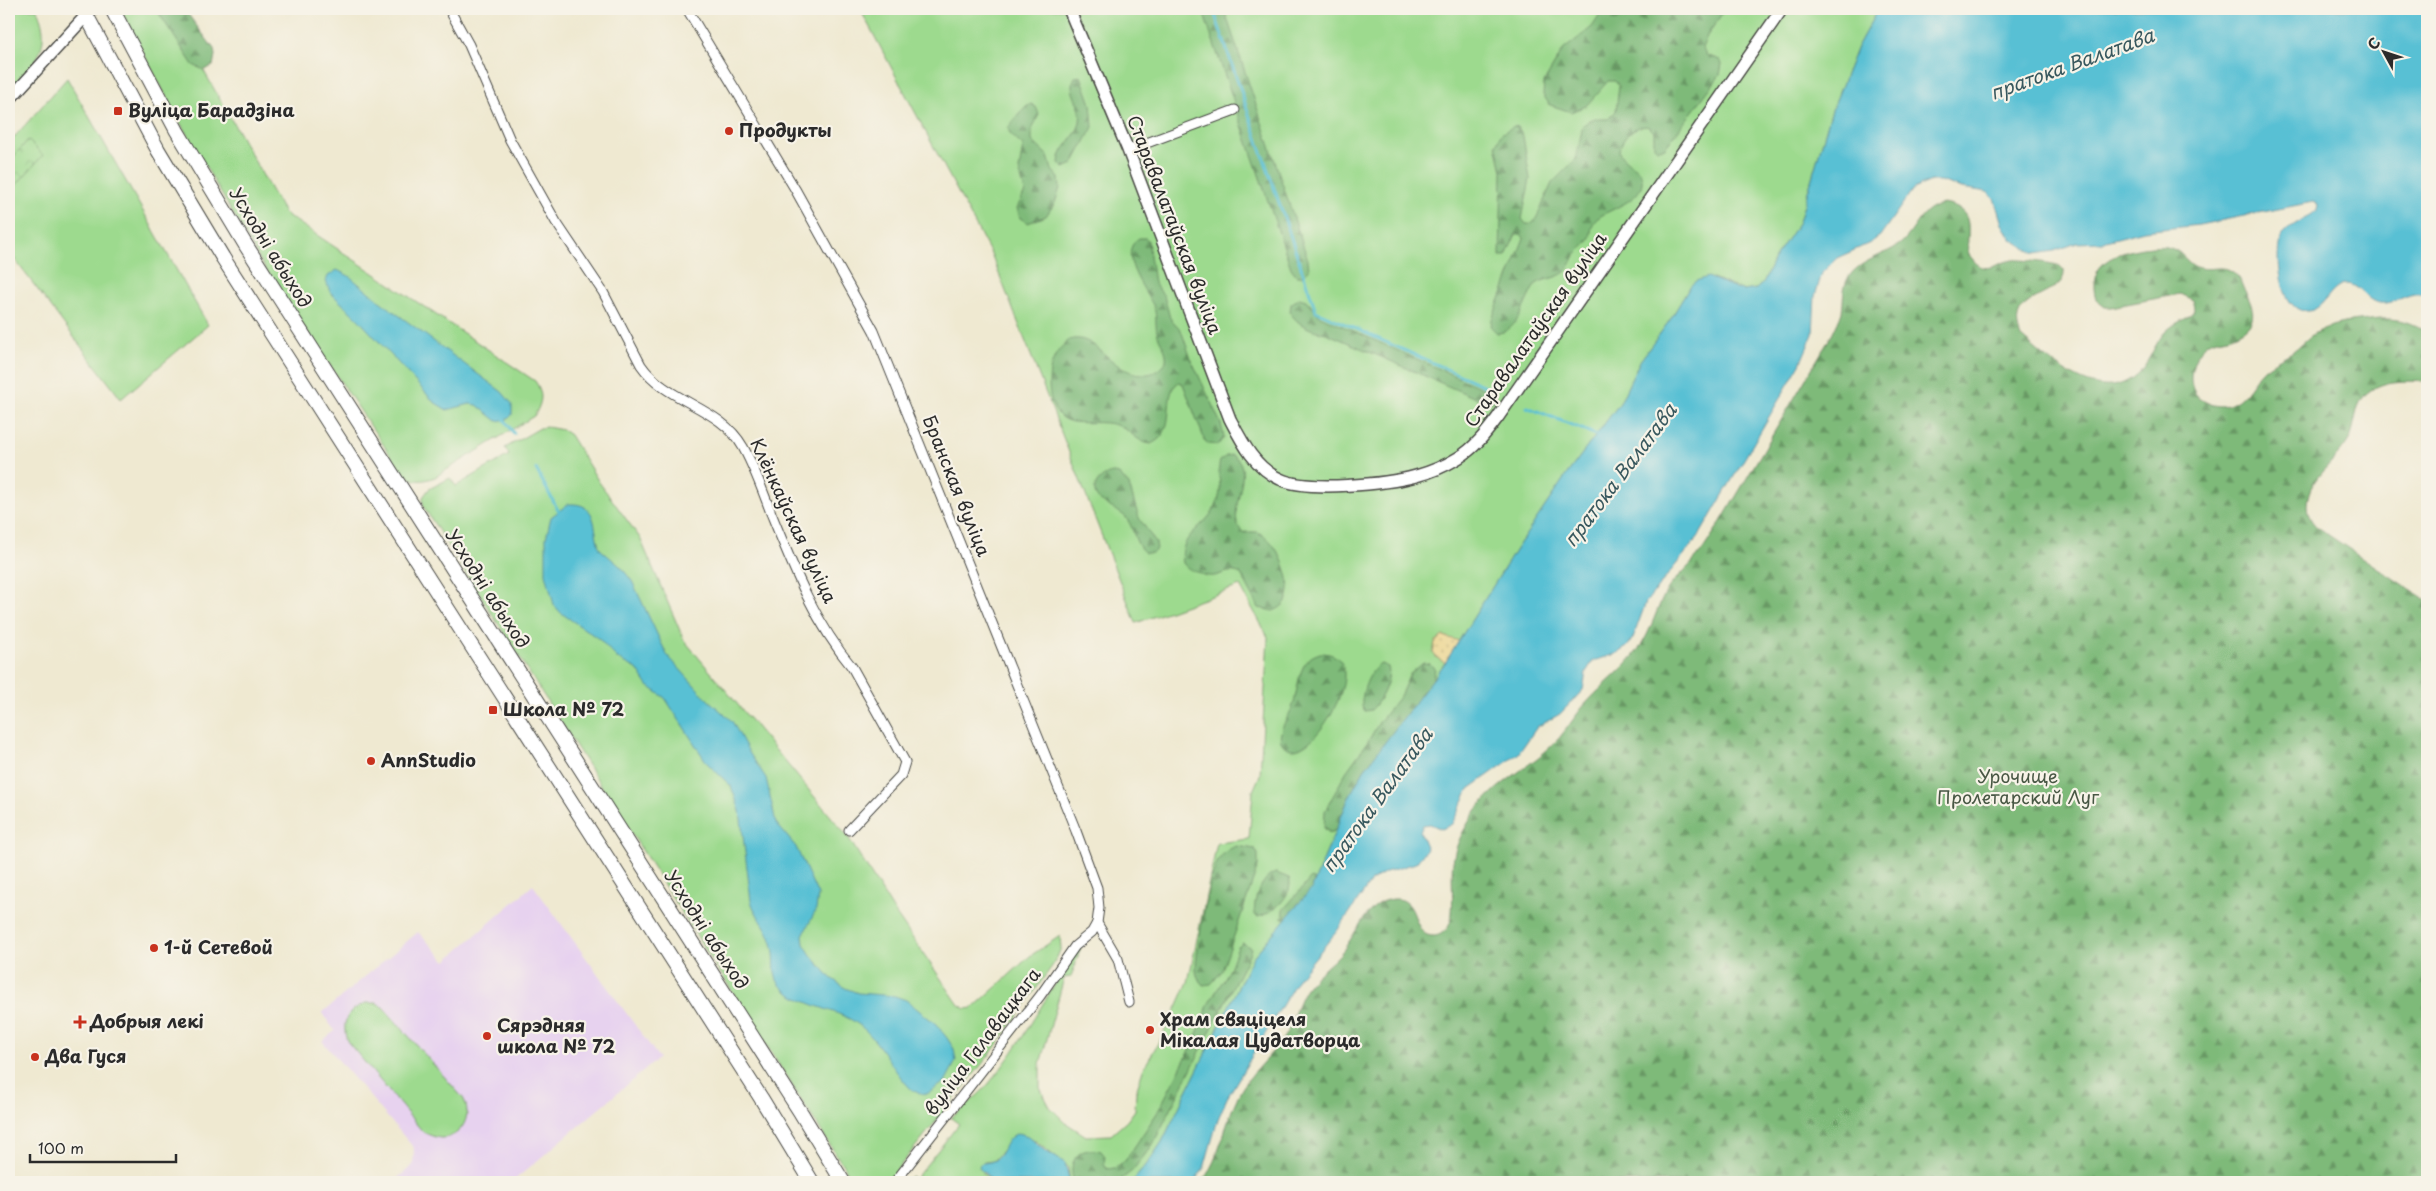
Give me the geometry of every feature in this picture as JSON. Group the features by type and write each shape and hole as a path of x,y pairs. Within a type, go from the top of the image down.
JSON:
{"main road":[{"name":"Усходні абыход","path":"112,9 177,131 245,244 792,1098 843,1182"},
{"path":"87,11 158,150 223,258 750,1081 812,1182"}],"street":[{"name":"Клёнкаўская вуліца","path":"449,9 473,53 510,140 556,222 603,292 647,375 667,392 723,422 742,446 794,569 822,622 841,654 852,667 905,762 901,775 848,830"},
{"name":"Бранская вуліца","path":"687,9 795,189 874,331 1089,865 1097,888 1099,908 1097,923"},
{"name":"Старавалатаўская вуліца","path":"1069,9 1128,150 1230,419 1245,447 1264,470 1281,480 1308,485 1332,486 1414,477 1429,473 1459,458 1486,433 1782,9"},
{"path":"9,100 87,11"},
{"path":"1128,150 1235,110"},
{"path":"1097,923 1118,960 1129,1002"},
{"name":"вуліца Галавацкага","path":"896,1182 1040,996 1075,946 1092,932 1097,923"}],"shaded area":[{"name":"Сярэдняя школа № 72","path":"533,885 659,1058 512,1182 393,1182 413,1165 414,1148 322,1041 335,1031 322,1013 418,932 446,961"}],"green space":[{"path":"9,9 37,9 42,23 43,35 42,45 33,64 9,93"},
{"path":"120,9 169,9 284,213 535,381 540,390 541,398 534,416 435,477 418,480 411,479 403,474 267,272 182,126"},
{"path":"156,9 184,9 214,49 213,66 204,70 193,65"},
{"path":"860,9 1878,9 1857,47 1831,113 1799,222 1774,259 1763,283 1756,289 1744,291 1713,278 1691,285 1670,320 1640,361 1620,403 1567,474 1517,548 1445,663 1364,770 1350,795 1312,888 1253,957 1162,1142 1132,1182 1070,1182 1068,1167 1033,1139 1002,1151 993,1161 984,1162 982,1173 994,1182 906,1182 911,1176 915,1179 959,1124 951,1118 982,1091 999,1071 1082,944 1071,977 1064,978 1040,1064 1040,1088 1050,1107 1066,1123 1086,1136 1111,1135 1127,1121 1135,1110 1136,1092 1143,1070 1172,1018 1188,982 1217,843 1249,839 1253,791 1260,775 1268,637 1240,586 1136,623 992,256"},
{"path":"1202,9 1224,9 1308,260 1309,270 1302,276 1297,276 1291,268"},
{"path":"1604,9 1725,9 1707,36 1702,48 1706,55 1720,60 1722,64 1720,75 1665,148 1657,149 1654,146 1654,132 1649,127 1639,127 1626,136 1619,150 1624,159 1640,172 1642,183 1640,190 1630,200 1595,221 1588,242 1577,253 1567,270 1558,276 1536,284 1516,321 1505,331 1497,333 1491,327 1492,319 1524,238 1521,234 1516,234 1506,256 1500,256 1502,171 1496,145 1501,134 1514,126 1518,127 1523,136 1530,179 1522,219 1526,224 1530,224 1536,219 1552,183 1576,159 1583,125 1592,119 1608,119 1616,111 1619,86 1615,81 1608,81 1586,106 1571,112 1550,105 1543,95 1544,82 1563,50 1592,27"},
{"path":"1081,76 1091,104 1093,127 1073,164 1064,168 1059,163 1060,158 1080,122 1080,112 1073,93 1072,84 1075,77"},
{"path":"67,78 208,325 121,399 9,252 9,143"},
{"path":"1031,104 1036,107 1039,114 1032,130 1032,141 1048,156 1052,170 1059,178 1060,188 1055,203 1046,216 1028,223 1020,218 1017,208 1025,192 1019,170 1023,146 1010,134 1008,128 1024,108"},
{"path":"28,140 43,155 9,193 9,162"},
{"name":"Урочище Пролетарский Луг","path":"1944,204 1954,207 1966,216 1968,222 1968,253 1979,265 1989,267 2013,260 2022,260 2057,265 2064,270 2062,279 2056,286 2027,304 2020,312 2018,322 2021,337 2062,369 2094,384 2110,386 2125,382 2144,366 2165,332 2193,312 2195,306 2193,300 2180,294 2111,307 2105,307 2096,300 2095,277 2105,262 2122,253 2143,248 2170,248 2180,253 2196,267 2205,269 2225,268 2234,272 2239,278 2249,300 2253,313 2249,324 2236,334 2208,343 2202,348 2193,364 2191,381 2193,389 2197,396 2211,404 2226,406 2238,400 2246,393 2266,367 2292,352 2315,333 2331,326 2359,321 2394,319 2409,323 2427,332 2427,382 2391,382 2378,386 2366,395 2359,406 2350,438 2311,488 2307,510 2312,522 2318,528 2427,601 2427,1182 1202,1182 1214,1162 1238,1096 1254,1073 1284,1037 1305,989 1346,947 1369,912 1376,905 1385,901 1402,900 1408,904 1421,930 1426,935 1436,936 1446,930 1451,918 1452,909 1452,869 1454,856 1460,837 1473,815 1482,803 1503,783 1550,748 1585,704 1627,663 1643,643 1669,587 1698,556 1719,525 1833,333 1842,312 1844,290 1848,278 1865,262 1900,244 1923,215 1929,210"},
{"path":"1139,238 1146,238 1148,241 1154,283 1164,296 1170,318 1181,330 1191,359 1221,424 1224,437 1218,445 1209,444 1205,441 1183,384 1179,382 1171,395 1165,431 1160,438 1151,444 1142,441 1123,428 1113,424 1071,422 1060,416 1055,410 1050,394 1049,376 1054,358 1069,340 1079,339 1088,342 1112,361 1132,372 1151,374 1166,361 1166,353 1157,332 1153,305 1139,281 1131,262 1130,253 1133,245"},
{"path":"1299,298 1306,300 1320,316 1491,392 1496,397 1495,401 1487,403 1326,333 1305,327 1290,312 1291,304"},
{"path":"547,427 563,430 570,435 599,482 640,538 684,640 848,837 896,914 959,1005 966,1009 973,1008 1030,956 1060,936 1061,948 1055,962 991,1053 887,1182 853,1181 423,506 423,497 429,489 450,478 456,486 509,455 505,448 540,428"},
{"path":"1232,455 1239,461 1242,470 1236,513 1237,523 1242,532 1256,532 1267,538 1279,554 1287,573 1289,592 1287,599 1282,606 1273,611 1259,608 1241,574 1230,572 1216,576 1206,576 1190,570 1183,563 1182,554 1187,539 1213,511 1217,503 1220,489 1220,461 1226,456"},
{"path":"1113,473 1119,474 1129,485 1139,518 1156,543 1157,549 1152,553 1145,553 1141,549 1127,519 1105,504 1096,495 1097,483 1104,476"},
{"path":"1320,653 1335,657 1343,666 1344,679 1340,695 1333,711 1313,739 1299,748 1290,749 1281,740 1282,728 1292,708 1299,677 1304,666 1310,658"},
{"path":"1423,663 1430,664 1435,669 1432,682 1364,770 1350,795 1336,830 1329,833 1324,828 1325,811 1346,772 1380,721 1400,696 1410,674"},
{"path":"1381,664 1388,667 1387,684 1371,710 1365,711 1362,706 1364,689 1369,676"},
{"path":"1237,846 1255,849 1258,854 1258,866 1222,971 1211,984 1203,985 1197,975 1196,962 1210,884 1217,863 1223,854"},
{"path":"1276,873 1289,878 1289,891 1275,908 1257,917 1254,909 1259,890 1266,879"},
{"path":"1311,878 1314,879 1308,895 1287,918 1282,918 1283,910"},
{"path":"1243,943 1251,948 1249,955 1152,1146 1132,1171 1118,1182 1074,1182 1072,1175 1073,1162 1076,1157 1086,1150 1101,1151 1105,1156 1104,1165 1107,1169 1115,1168 1125,1161 1157,1113 1193,1044 1209,1003 1229,971 1238,947"},
{"path":"367,1003 377,1003 383,1007 463,1098 466,1104 466,1117 464,1124 456,1134 442,1138 423,1132 347,1041 345,1022 347,1017 355,1009"}],"sand":[{"path":"1443,636 1459,641 1445,663 1433,653 1435,642"}],"water":[{"name":"пратока Валатава","path":"1878,9 2427,9 2427,296 2415,294 2393,302 2380,303 2374,302 2357,288 2347,284 2336,288 2316,308 2305,311 2297,308 2290,301 2281,279 2279,267 2280,243 2286,231 2317,211 2318,204 2313,202 2199,225 2144,231 2102,242 2077,243 2054,251 2035,254 2011,239 2002,224 1994,198 1987,192 1962,188 1940,181 1931,181 1913,189 1880,236 1870,243 1837,258 1822,273 1815,296 1813,334 1800,364 1699,536 1646,602 1633,638 1627,647 1616,654 1593,661 1586,672 1583,690 1560,714 1537,727 1518,754 1469,789 1452,824 1442,829 1430,824 1423,825 1420,832 1427,849 1416,863 1386,872 1372,880 1337,931 1299,977 1227,1098 1218,1119 1204,1168 1194,1182 1132,1182 1162,1142 1253,957 1312,888 1350,795 1364,770 1445,663 1517,548 1567,474 1620,403 1640,361 1670,320 1691,285 1708,277 1744,291 1756,289 1763,283 1774,259 1799,222 1831,113 1857,47"},
{"path":"337,270 349,276 502,392 512,404 512,415 508,419 497,421 477,405 470,404 447,410 434,402 359,320 330,292 326,281 328,276"},
{"path":"568,504 585,507 590,512 600,549 621,567 632,581 667,655 706,698 732,721 766,778 776,823 796,847 818,895 816,910 803,935 804,944 811,955 831,978 845,988 858,993 895,996 906,1000 936,1024 954,1049 956,1061 945,1082 927,1094 918,1093 911,1089 897,1073 873,1038 858,1024 845,1016 809,1003 789,993 777,980 770,937 751,901 740,811 731,786 707,763 665,698 648,686 637,669 618,659 599,639 561,613 554,605 546,574 546,538 551,517"},
{"path":"1019,1133 1028,1136 1044,1150 1065,1163 1070,1182 994,1182 979,1168 980,1164 995,1160 1010,1138"}],"waterway":[{"path":"1213,9 1316,311 1487,387"},
{"path":"1527,407 1599,436"},
{"path":"503,417 514,434"},
{"path":"536,469 559,512"}],"place":[{"name":"Вуліца Барадзіна","path":"118,111"},
{"name":"Продукты","path":"729,131"},
{"name":"Школа № 72","path":"493,710"},
{"name":"AnnStudio","path":"371,761"},
{"name":"1-й Сетевой","path":"154,948"},
{"name":"Добрыя лекі","path":"80,1022"},
{"name":"Храм свяціцеля Мікалая Цудатворца","path":"1150,1030"},
{"name":"Сярэдняя школа № 72","path":"487,1036"},
{"name":"Два Гуся","path":"35,1057"}]}
